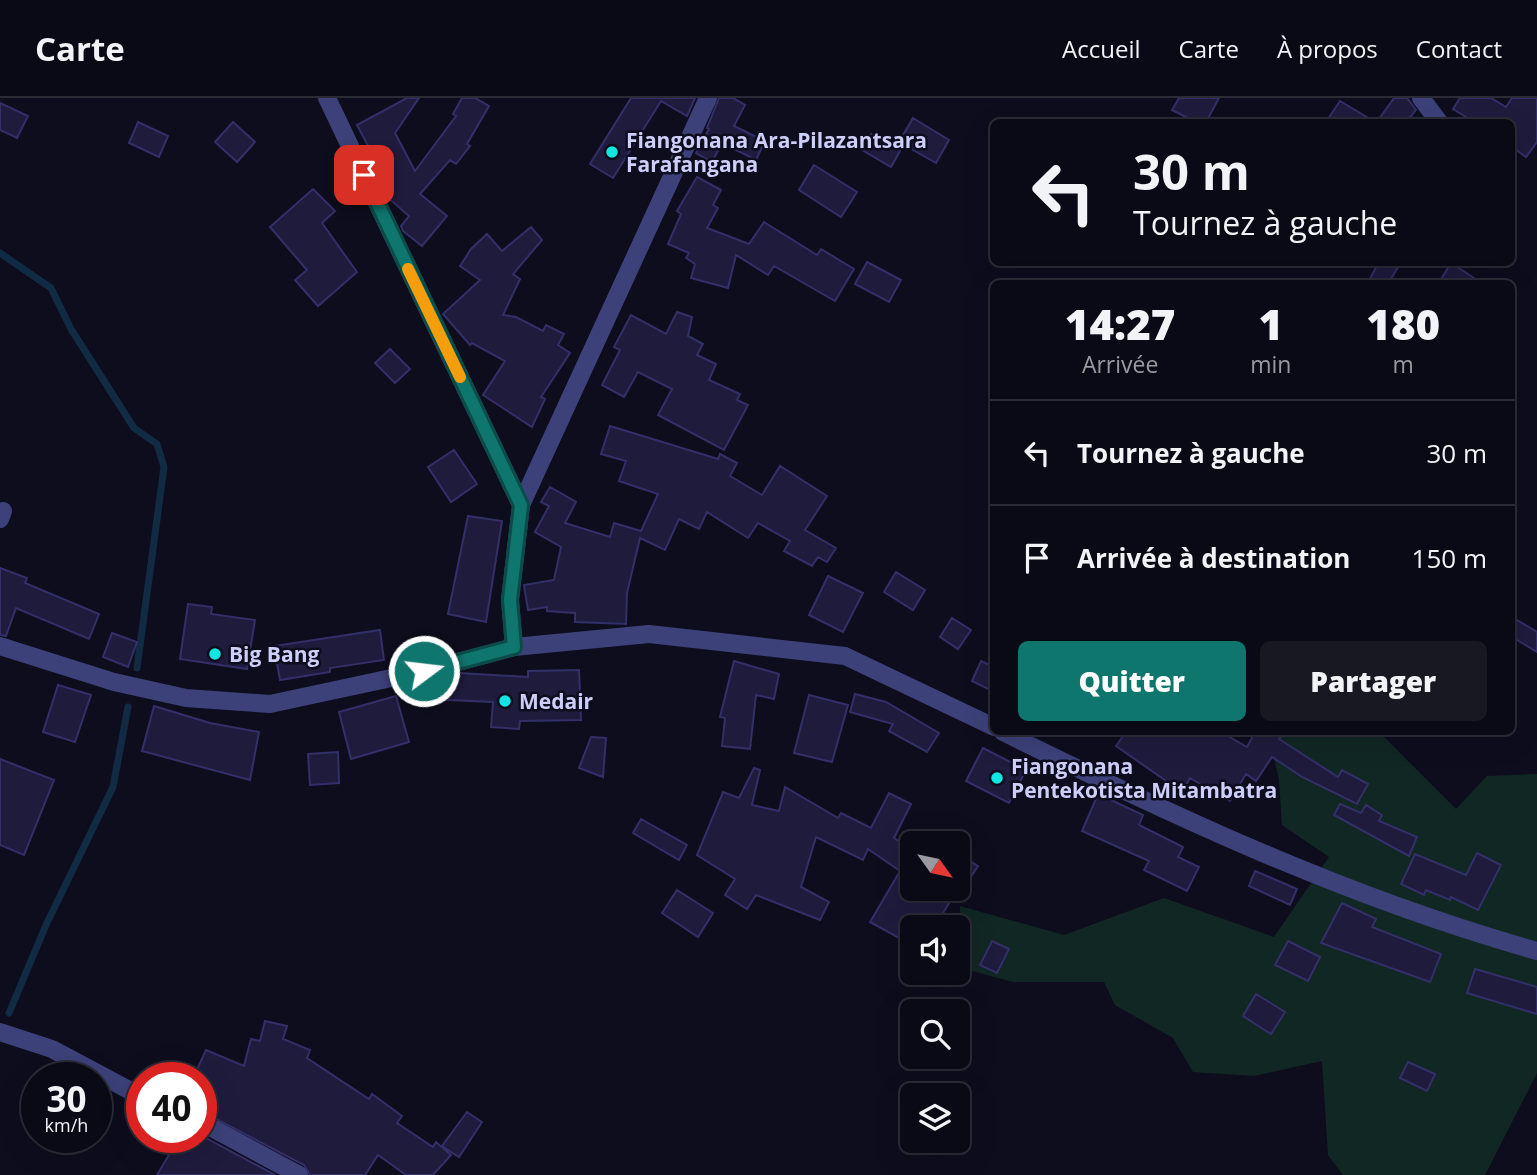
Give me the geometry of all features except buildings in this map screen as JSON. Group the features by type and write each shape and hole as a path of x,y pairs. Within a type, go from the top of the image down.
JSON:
{"street":[{"path":"514,647 510,600 521,505 708,98"},
{"path":"1421,98 1437,119"},
{"path":"331,101 521,505"},
{"path":"0,646 114,682 186,698 270,704 424,671 514,647 649,634 845,656 990,725"},
{"path":"1009,735 1132,796 1352,891 1537,951"},
{"path":"0,1032 52,1049 126,1088"},
{"path":"217,1131 299,1175"}],"green space":[{"path":"1269,735 1382,735 1456,809 1487,776 1537,774 1537,1073 1485,1175 1343,1175 1328,1155 1322,1061 1254,1076 1193,1072 1173,1038 1115,1005 1104,982 1013,982 970,970 970,915 960,915 960,906 1064,935 1164,898 1274,937 1329,857 1282,825 1279,780"}],"waterway":[{"path":"0,253 51,288 71,329 134,428 157,444 164,467 137,668"},
{"path":"9,1013 46,925 113,787 128,707"}],"slow traffic":[{"path":"408,269 460,377"}],"place":[{"name":"Fiangonana Ara-Pilazantsara Farafangana","path":"612,152"},
{"name":"Big Bang","path":"215,654"},
{"name":"Medair","path":"505,701"},
{"name":"Fiangonana Pentekotista Mitambatra","path":"997,778"}],"route":[{"path":"364,175 521,505 510,600 514,647 424,671"}]}
